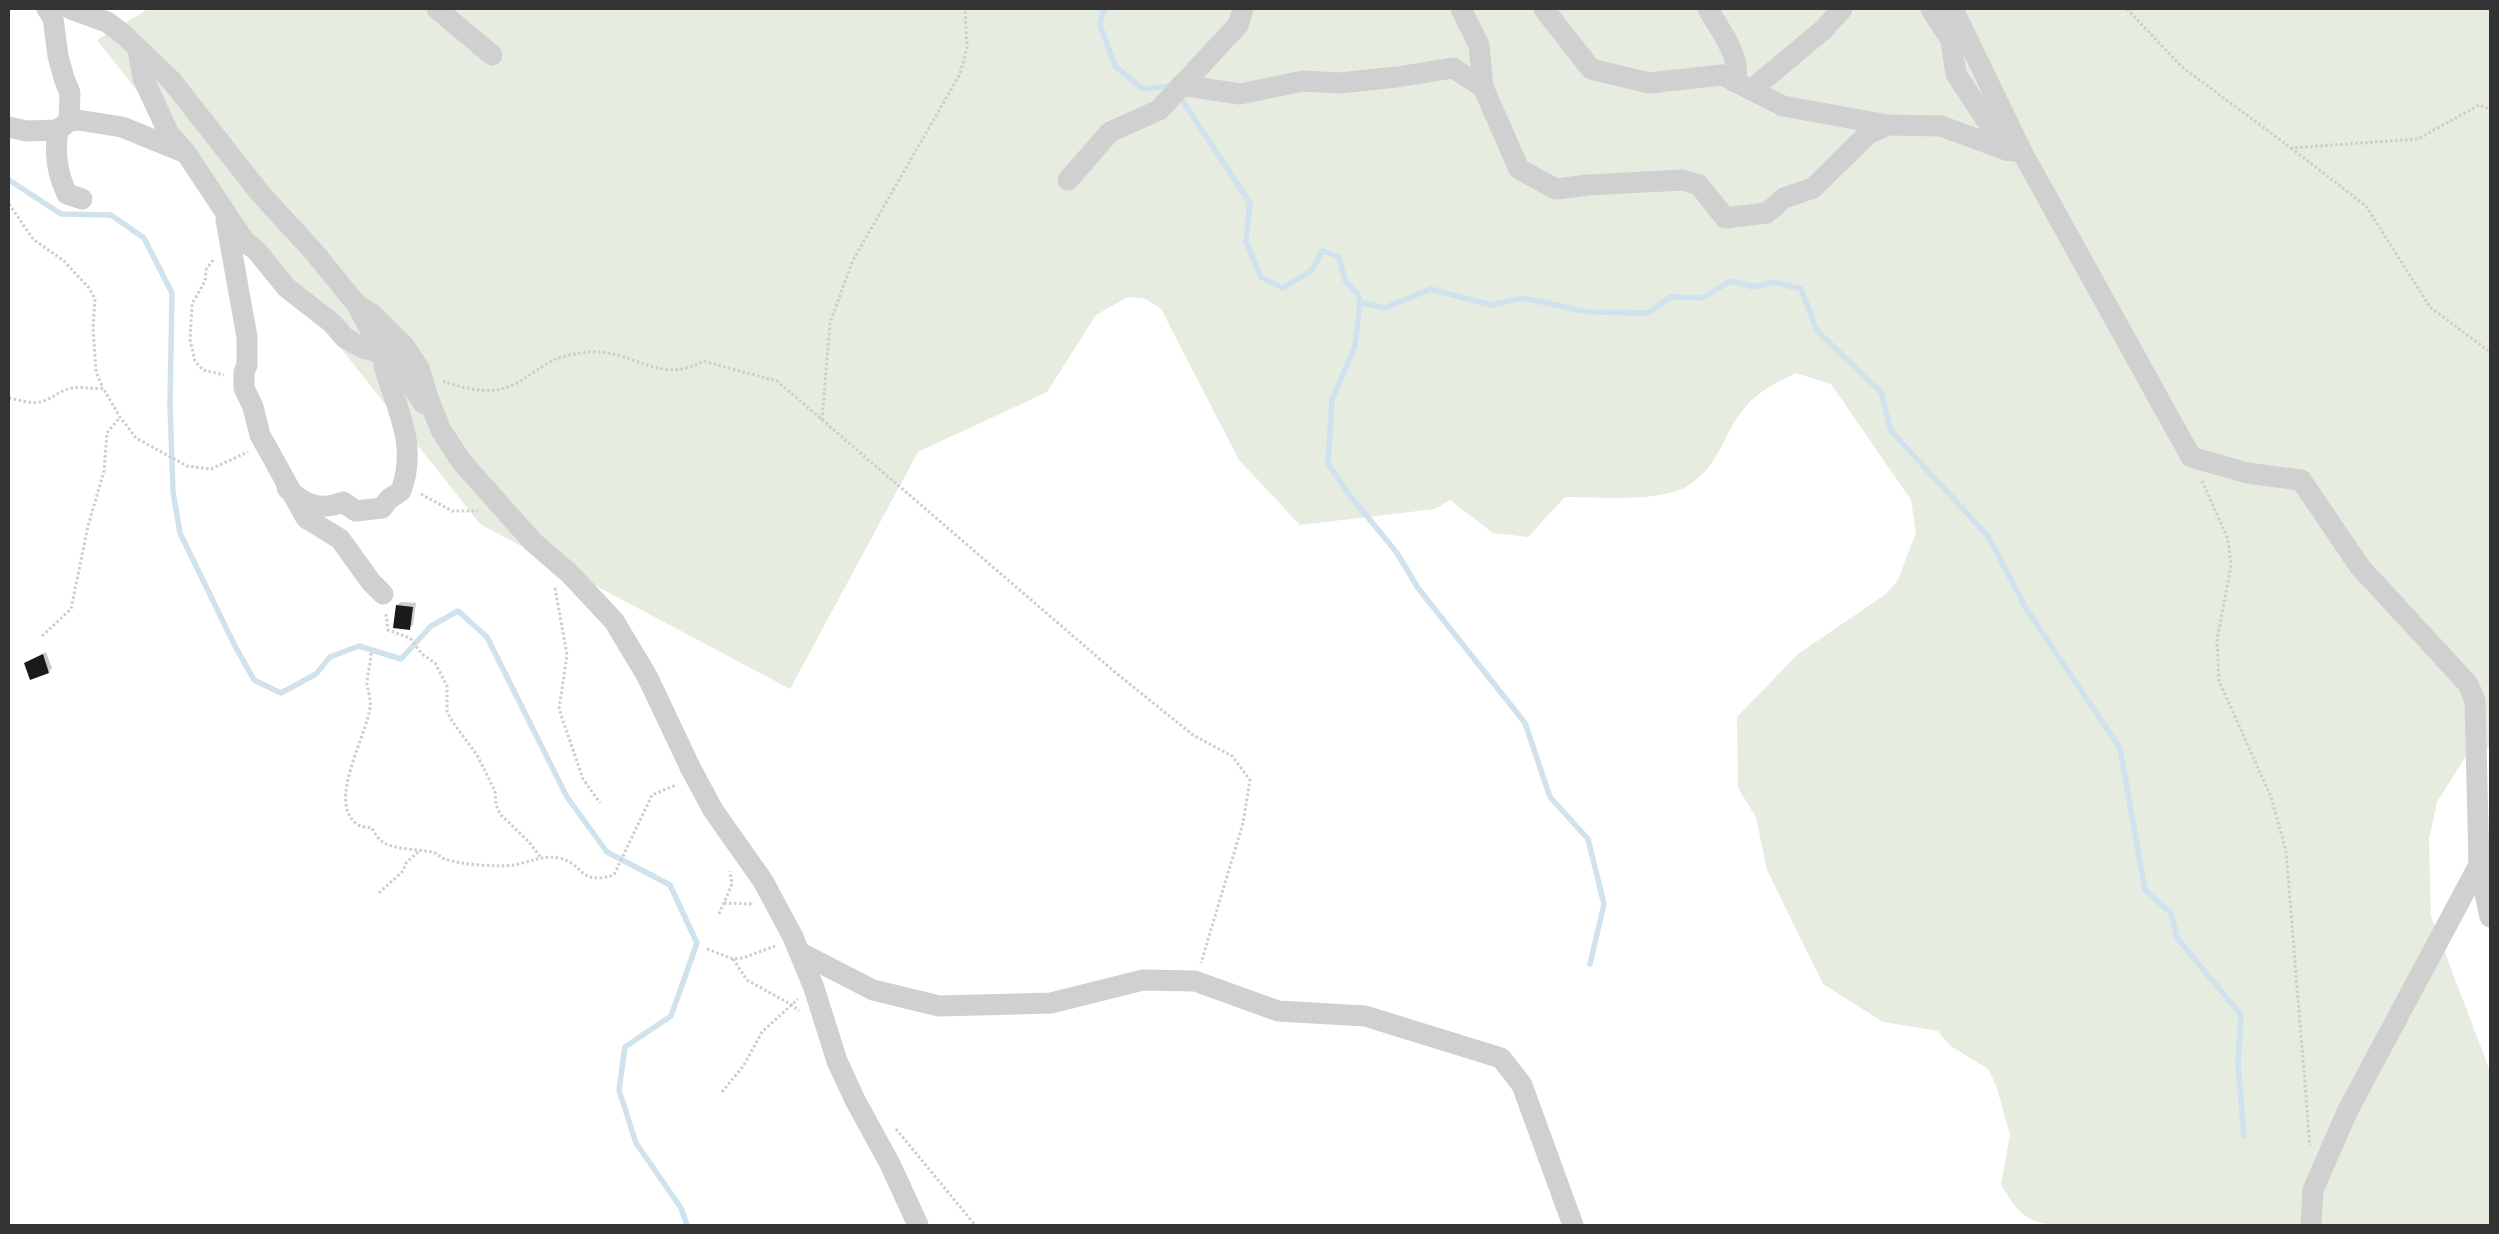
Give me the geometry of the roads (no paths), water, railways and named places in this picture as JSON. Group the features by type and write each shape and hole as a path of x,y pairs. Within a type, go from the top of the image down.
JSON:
{"street":[{"path":"47,9 53,18 60,64 70,93 64,125 55,146 60,178 67,194 82,199"},
{"path":"437,9 492,55"},
{"path":"1068,180 1110,132 1159,110 1238,25 1243,9"},
{"path":"1462,9 1479,45 1482,87 1519,169 1556,190 1588,185 1683,180 1699,185 1725,218 1767,213 1784,198 1813,188 1868,134 1888,126"},
{"path":"1708,9 1734,58 1737,76 1743,86"},
{"path":"1743,86 1823,30 1842,9"},
{"path":"1931,9 1951,40 1956,74 2014,151"},
{"path":"1953,9 2014,151 2191,457 2247,473 2301,480 2360,567 2468,684 2475,701 2479,865 2490,918"},
{"path":"80,10 107,22 171,80 260,193 314,252 357,305 384,354 406,379 442,430 460,461 533,542 570,574 614,621 647,676 691,769 714,810 777,905 811,981 837,1061 854,1100 890,1164 918,1225"},
{"path":"1554,12 1591,69 1649,83 1722,75 1783,106 1888,126 1941,126 2014,151"},
{"path":"138,49 144,78 158,114 169,134 186,153 245,242 256,250 287,288 332,323 345,338 363,348 384,354"},
{"path":"1181,85 1240,94 1303,81 1339,83 1397,77 1453,68 1482,87"},
{"path":"9,127 26,131 64,125 78,120 122,127 186,153"},
{"path":"224,210 247,337 247,365 244,372 244,388 253,407 264,444 282,474 287,488 306,518 340,539 371,582 383,594"},
{"path":"357,305 372,314 391,332 419,368 428,398 442,430"},
{"path":"287,488 301,502 330,507 343,502 356,511 382,508 388,499 401,491 405,481 408,461 408,437 384,366 384,354"},
{"path":"2311,1225 2313,1190 2348,1110 2479,865"},
{"path":"796,944 873,990 939,1006 1051,1003 1143,980 1195,981 1278,1011 1365,1016 1501,1058 1522,1085 1573,1225"}],"waterway":[{"path":"1104,9 1100,25 1115,66 1143,89 1173,86"},
{"path":"1178,94 1250,203 1246,241 1261,277 1283,288 1312,270 1322,251 1338,256 1346,282 1358,294 1360,302 1355,346 1332,400 1328,464 1348,493 1397,553 1418,588 1525,723 1550,797 1588,839 1604,904 1590,964"},
{"path":"9,180 61,214 111,215 144,238 172,293 170,405 173,492 180,533 235,646 254,680 281,693 316,674 330,657 359,646 401,659 431,626 458,611 487,637 567,797 607,852 670,885 697,943 671,1016 625,1047 619,1090 636,1143 681,1208 687,1225"},
{"path":"1360,302 1385,308 1430,289 1491,305 1523,298 1588,312 1648,313 1670,297 1702,298 1731,281 1754,287 1773,282 1801,289 1817,331 1881,392 1891,431 1988,536 2027,610 2120,748 2145,890 2171,913 2177,938 2241,1015 2238,1064 2244,1136"}]}
